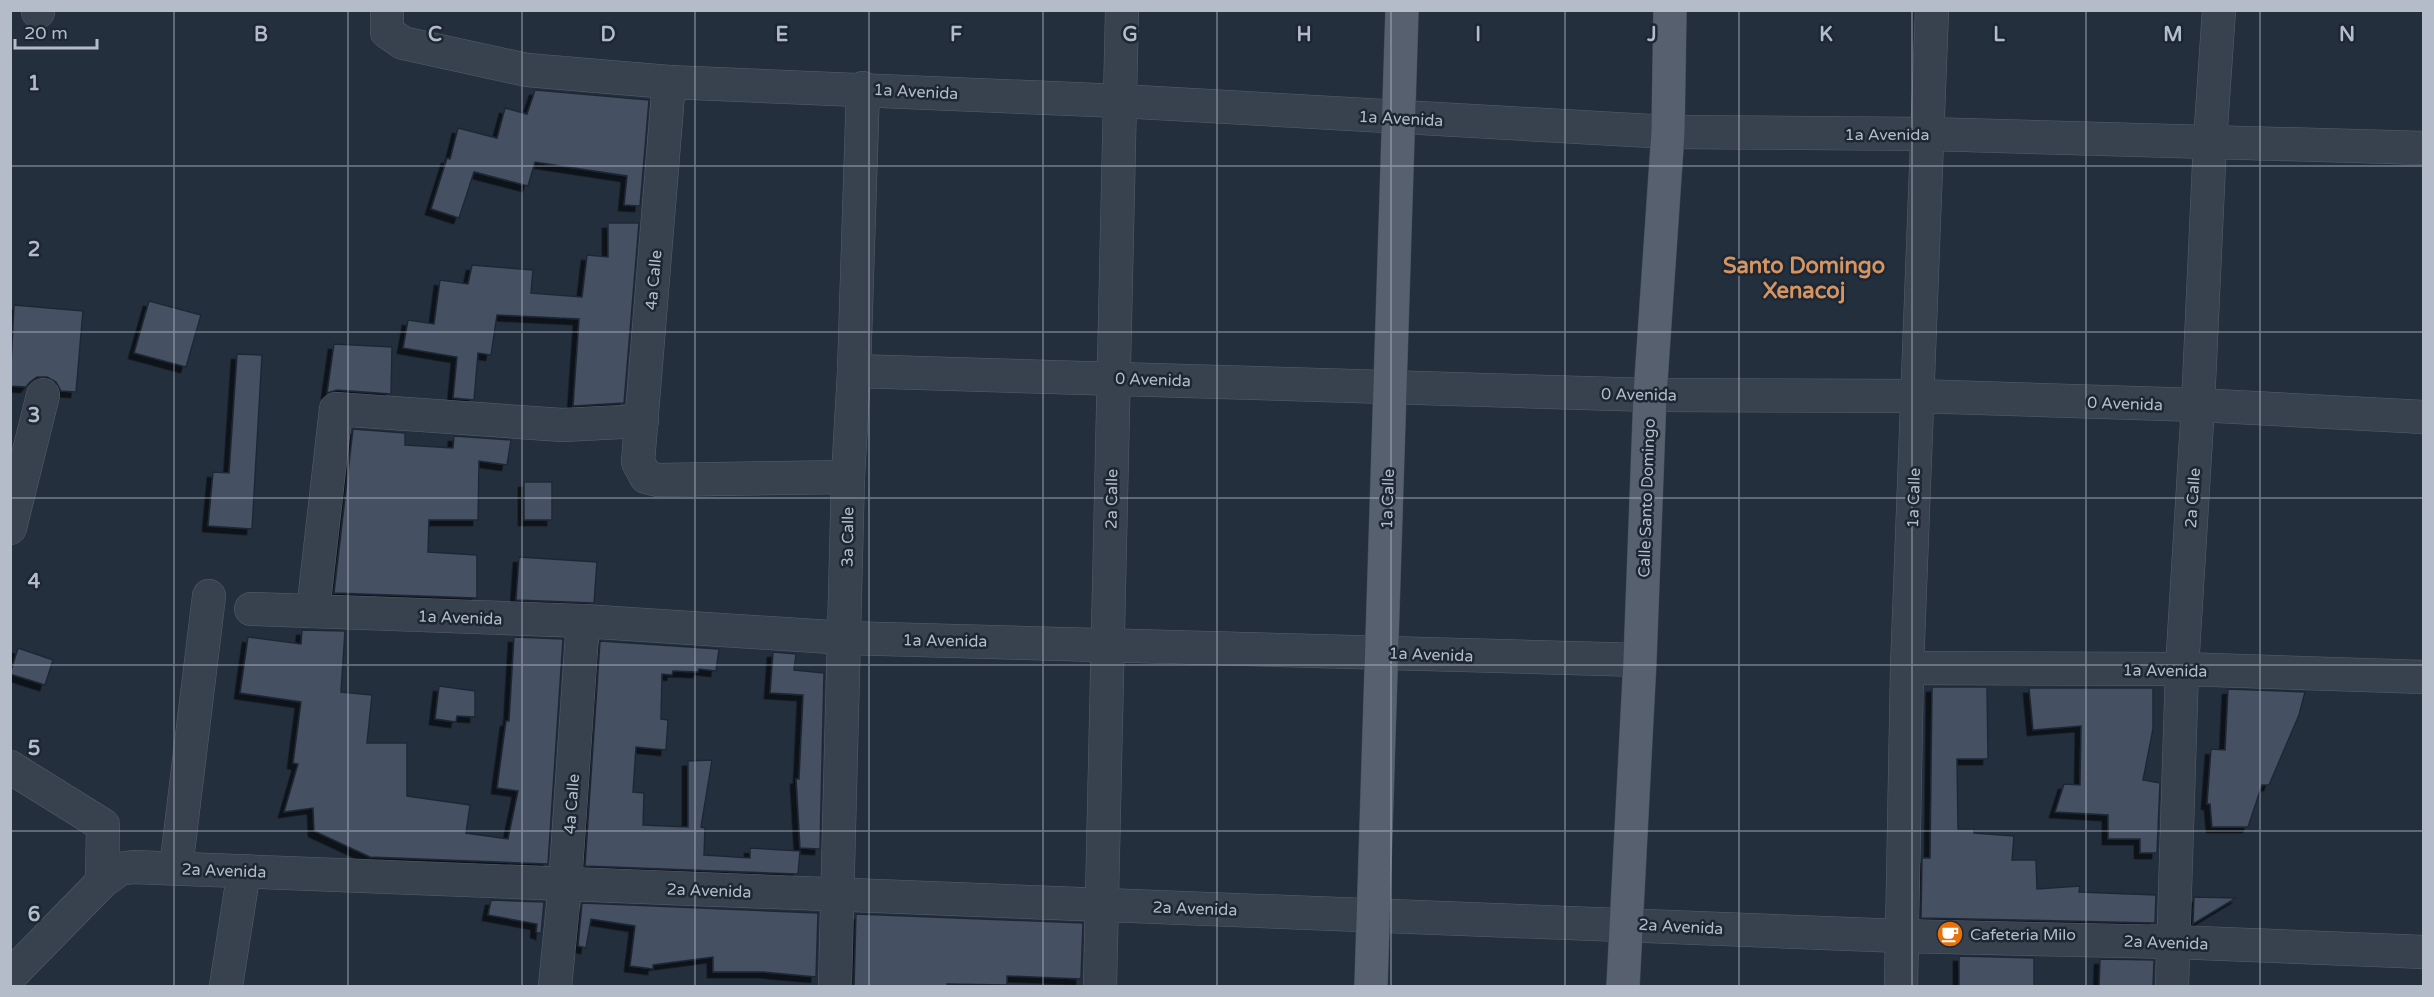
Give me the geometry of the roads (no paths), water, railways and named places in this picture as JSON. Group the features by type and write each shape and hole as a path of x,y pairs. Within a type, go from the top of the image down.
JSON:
{"main road":[{"name":"1a Calle","path":"1371,987 1402,10"},
{"name":"Calle Santo Domingo","path":"1623,987 1640,660 1650,395 1668,132 1670,10"}],"street":[{"name":"2a Calle","path":"1100,987 1122,10"},
{"name":"1a Calle","path":"1901,987 1907,668 1932,10"},
{"name":"2a Calle","path":"2172,987 2182,669 2219,10"},
{"name":"1a Avenida","path":"387,21 403,43 527,70 669,82 863,88 1668,132 1929,134 2424,148"},
{"name":"4a Calle","path":"669,82 638,462 646,477 658,480 848,477"},
{"name":"3a Calle","path":"835,987 846,638 848,477 854,371 863,88"},
{"name":"0 Avenida","path":"854,371 1650,395 1917,396 2198,405 2424,417"},
{"path":"10,528 43,395"},
{"path":"313,611 336,409 562,425 642,421"},
{"path":"176,868 209,596"},
{"name":"1a Avenida","path":"251,609 583,621 846,638 1640,660"},
{"name":"4a Calle","path":"555,987 565,885 583,621"},
{"name":"1a Avenida","path":"1907,668 2182,669 2424,676"},
{"path":"10,767 103,825 102,882"},
{"name":"2a Avenida","path":"10,976 102,882 120,869 133,867 1902,936 2173,942 2424,952"},
{"path":"226,987 243,871"}],"place":[{"name":"Cafeteria Milo","path":"1950,934"}],"district":[{"name":"Santo Domingo Xenacoj","path":"1804,278"}]}
